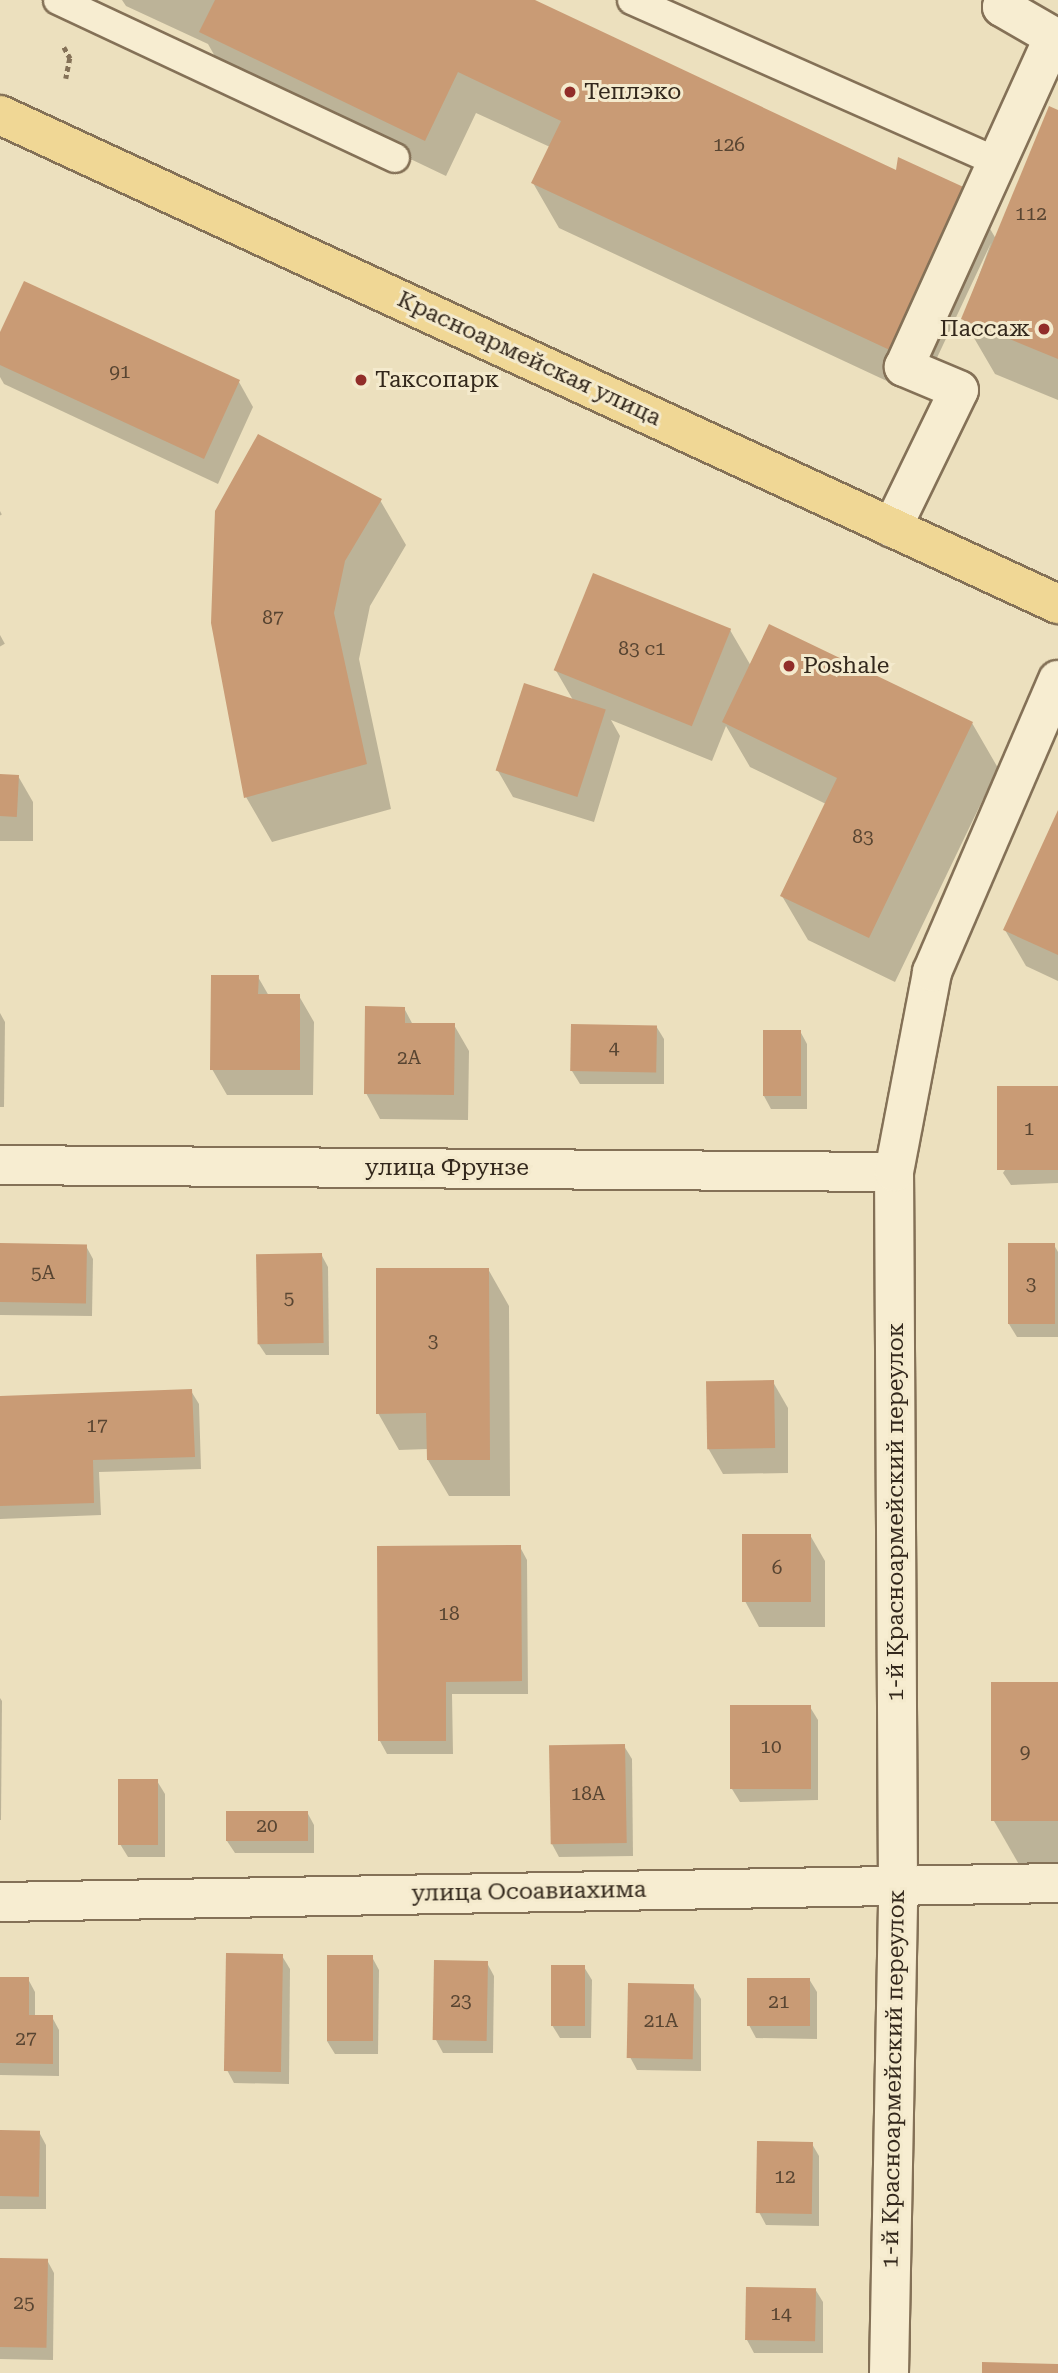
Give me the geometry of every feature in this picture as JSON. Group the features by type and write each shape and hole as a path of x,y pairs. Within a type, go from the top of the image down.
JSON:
{"main road":[{"name":"Красноармейская улица","path":"0,115 1058,604"}],"street":[{"path":"892,527 959,390 904,367 1054,37 1002,7 1006,0"},
{"name":"1-й Красноармейский переулок","path":"889,2373 898,1885 894,1171 932,972 1058,680"},
{"name":"улица Фрунзе","path":"0,1165 894,1171"},
{"name":"улица Осоавиахима","path":"0,1902 1058,1883"}],"lane":[{"path":"58,0 395,158"},
{"path":"632,0 998,162"}],"building":[{"path":"215,0 535,0 896,170 898,157 970,190 894,352 531,183 561,121 458,72 425,141 199,32"},
{"path":"1049,106 1058,110 1058,359 961,319"},
{"path":"24,281 240,380 204,459 0,365 0,332"},
{"path":"258,434 382,499 345,561 334,613 367,764 244,798 211,623 215,511"},
{"path":"593,573 731,629 692,726 554,670"},
{"path":"769,624 973,722 869,938 780,896 837,778 722,722"},
{"path":"524,683 606,710 577,797 496,770"},
{"path":"0,774 19,775 17,817 0,816"},
{"path":"1058,810 1058,955 1003,930"},
{"path":"211,975 259,975 258,994 300,994 300,1070 210,1070"},
{"path":"365,1006 405,1007 405,1023 455,1023 454,1095 364,1094"},
{"path":"571,1024 657,1026 656,1072 570,1071"},
{"path":"763,1030 801,1030 801,1096 763,1096"},
{"path":"997,1086 1058,1086 1058,1170 997,1170"},
{"path":"0,1243 87,1245 86,1304 0,1302"},
{"path":"1008,1243 1055,1243 1055,1324 1008,1324"},
{"path":"322,1253 324,1343 258,1344 256,1254"},
{"path":"376,1268 489,1268 490,1460 427,1460 426,1413 376,1414"},
{"path":"774,1380 775,1448 707,1449 706,1381"},
{"path":"192,1389 195,1457 93,1460 94,1503 0,1506 0,1396"},
{"path":"742,1534 811,1534 811,1602 742,1602"},
{"path":"521,1545 522,1681 446,1682 446,1741 378,1741 377,1546"},
{"path":"991,1682 1058,1682 1058,1821 991,1821"},
{"path":"730,1705 811,1705 811,1789 730,1789"},
{"path":"625,1744 627,1843 551,1844 549,1745"},
{"path":"118,1779 158,1779 158,1845 118,1845"},
{"path":"226,1811 308,1811 308,1841 226,1841"},
{"path":"226,1953 283,1954 281,2072 224,2071"},
{"path":"327,1955 373,1955 373,2041 327,2041"},
{"path":"434,1960 488,1961 487,2041 433,2040"},
{"path":"551,1965 585,1965 585,2026 551,2026"},
{"path":"0,1977 29,1977 29,2015 53,2015 53,2064 0,2063"},
{"path":"747,1978 810,1978 810,2026 747,2026"},
{"path":"628,1983 694,1984 693,2059 627,2058"},
{"path":"0,2130 40,2131 39,2197 0,2196"},
{"path":"757,2141 813,2142 812,2214 756,2213"},
{"path":"0,2258 48,2259 46,2348 0,2347"},
{"path":"746,2287 816,2288 815,2341 745,2340"},
{"path":"982,2362 1058,2364 1058,2373 982,2373"}],"place":[{"name":"Теплэко","path":"570,92"},
{"name":"Пассаж","path":"1044,329"},
{"name":"Таксопарк","path":"361,380"},
{"name":"Poshale","path":"789,666"}]}
